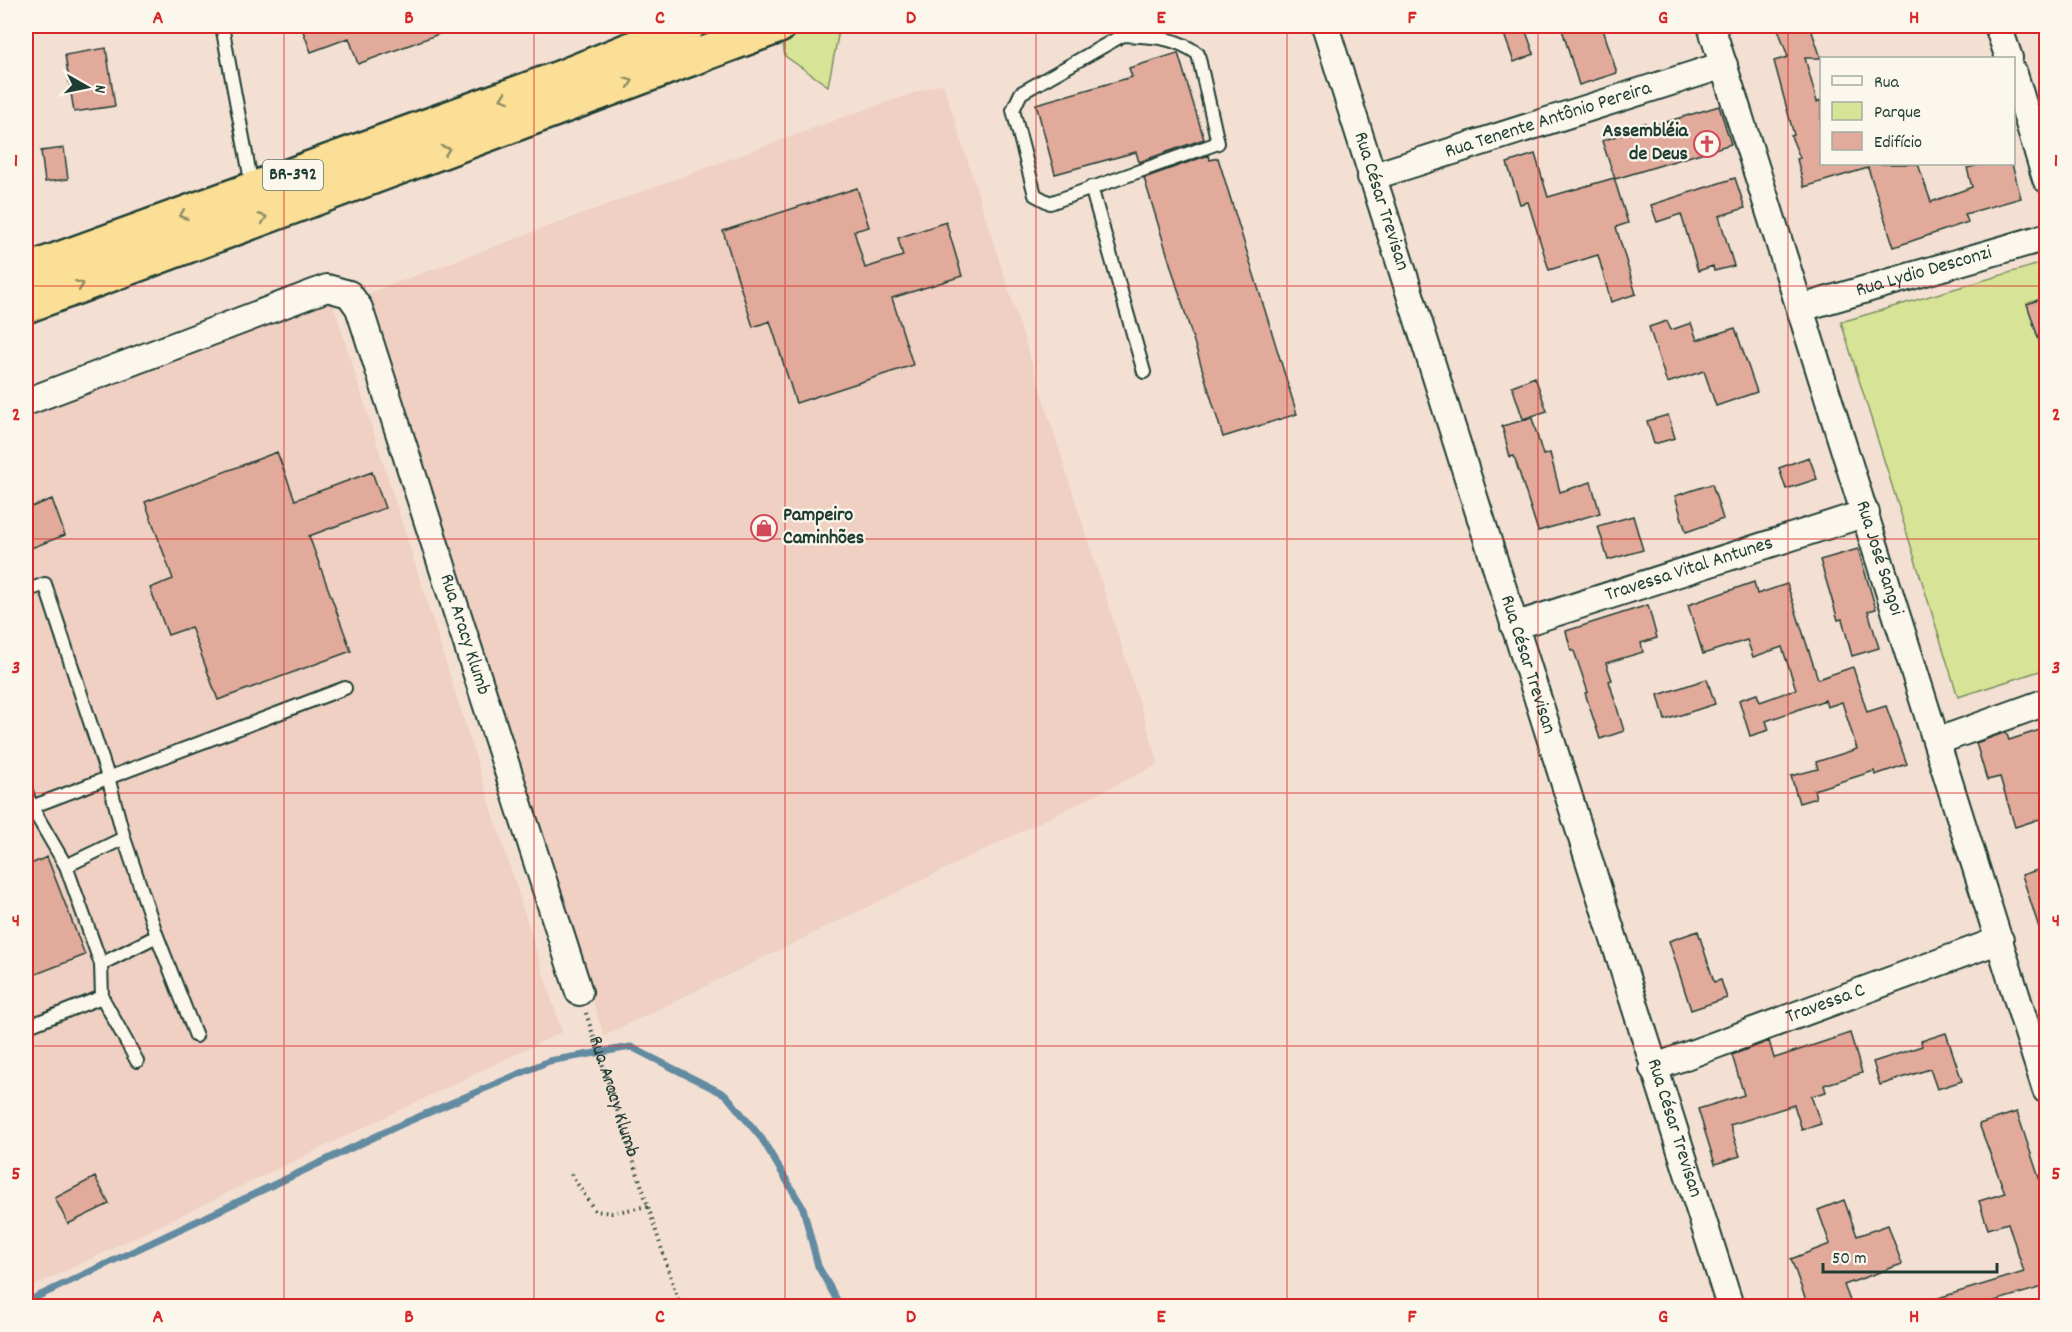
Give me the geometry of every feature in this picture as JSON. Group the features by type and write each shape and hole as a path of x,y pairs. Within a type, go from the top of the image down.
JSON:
{"highway":[{"name":"BR-392","path":"26,271 559,78 687,26"},
{"name":"BR-392","path":"26,306 779,26"}],"street":[{"name":"Rua César Trevisan","path":"1325,26 1730,1306"},
{"name":"Rua José Sangoi","path":"1712,26 2046,1089"},
{"path":"1998,26 2009,57"},
{"name":"Rua Tenente Antônio Pereira","path":"1371,177 1724,65"},
{"path":"2015,80 2046,179"},
{"name":"Rua Lydio Desconzi","path":"1801,308 2046,237"},
{"name":"Rua Aracy Klumb","path":"26,402 327,288 349,294 359,308 579,992"},
{"name":"Travessa Vital Antunes","path":"1514,626 1866,513"},
{"path":"1938,741 2046,702"},
{"name":"Travessa C","path":"1653,1068 2000,940"}],"lane":[{"path":"222,26 253,190"},
{"path":"1122,30 1186,44 1198,54 1218,143 1050,203 1035,195 1012,110 1022,93 1122,30"},
{"path":"1091,187 1144,372"},
{"path":"26,591 45,584 108,777 124,838 157,936 196,1036"},
{"path":"28,807 345,688"},
{"path":"26,791 28,807 66,866 101,964 102,997 137,1061"},
{"path":"66,866 124,838"},
{"path":"101,964 157,936"},
{"path":"26,1027 102,997"}],"path":[{"name":"Rua Aracy Klumb","path":"579,992 680,1306"},
{"path":"571,1174 595,1210 612,1213 648,1206"}],"shaded area":[{"name":"Pampeiro Caminhões","path":"943,83 1159,764 604,1036 369,293 838,119"},
{"path":"332,300 562,1032 26,1290 26,416"}],"green space":[{"path":"789,26 834,26 838,36 828,86 785,56 784,40"},
{"path":"2046,262 2046,669 1958,697 1841,322"}],"building":[{"path":"301,26 455,26 455,28 358,64 349,38 311,52"},
{"path":"1501,26 1524,26 1534,54 1514,62"},
{"path":"1561,26 1602,26 1617,73 1579,85"},
{"path":"1777,26 1810,26 1821,57 1805,58 1817,102 1820,100 1820,165 1918,165 1931,202 1972,187 1967,168 1979,165 2012,165 2021,198 1965,214 1968,222 1894,247 1868,168 1804,187 1797,159 1800,158 1791,136 1794,135 1774,61 1788,57"},
{"path":"106,48 115,106 74,112 65,55"},
{"path":"1178,53 1204,139 1139,162 1136,152 1055,174 1036,104 1132,77 1129,68"},
{"path":"1719,106 1731,144 1615,179 1602,141 1628,132 1627,128 1645,123 1646,128"},
{"path":"64,148 68,179 45,182 41,151"},
{"path":"1535,154 1548,197 1614,178 1628,223 1616,227 1636,294 1611,302 1598,255 1549,270 1528,202 1520,204 1507,163"},
{"path":"1209,155 1210,160 1218,158 1297,414 1223,437 1144,178"},
{"path":"1735,178 1745,208 1719,216 1734,266 1714,271 1713,266 1698,271 1681,214 1657,222 1651,205"},
{"path":"857,188 869,227 854,231 865,268 903,256 898,238 946,222 962,276 892,298 913,365 796,403 770,321 753,327 723,231"},
{"path":"2046,297 2046,352 2043,353 2027,304"},
{"path":"1667,321 1671,330 1691,323 1697,340 1735,328 1757,392 1716,406 1704,371 1667,383 1649,327"},
{"path":"1535,377 1547,411 1523,419 1512,386"},
{"path":"1668,415 1675,438 1654,444 1647,421"},
{"path":"1532,418 1543,455 1550,453 1560,492 1591,482 1600,513 1538,531 1514,456 1510,457 1502,426"},
{"path":"277,452 295,500 372,472 385,508 309,536 351,651 218,700 191,627 168,635 150,588 173,579 145,502"},
{"path":"1809,457 1817,479 1786,489 1779,468"},
{"path":"1712,484 1723,519 1686,532 1675,496"},
{"path":"52,499 65,535 26,550 26,509"},
{"path":"1633,516 1643,550 1608,560 1598,526"},
{"path":"1858,549 1876,609 1868,611 1879,648 1852,656 1842,619 1838,620 1820,560"},
{"path":"1754,582 1757,594 1787,584 1818,679 1853,667 1867,712 1886,706 1907,764 1875,775 1874,771 1814,790 1816,798 1799,803 1791,776 1818,769 1816,762 1857,749 1842,702 1827,707 1825,700 1766,721 1769,730 1750,736 1739,700 1757,694 1760,702 1796,689 1782,647 1753,657 1747,640 1703,654 1688,605"},
{"path":"1648,605 1657,638 1641,643 1643,652 1606,663 1624,731 1600,739 1585,693 1588,692 1574,651 1571,651 1566,631"},
{"path":"1707,679 1715,704 1665,720 1658,695"},
{"path":"2046,728 2046,817 2015,827 2000,777 1987,780 1976,743 2006,732 2009,740"},
{"path":"47,857 85,955 26,978 26,866"},
{"path":"2046,867 2046,940 2043,940 2022,875"},
{"path":"1698,931 1714,982 1721,980 1727,998 1691,1010 1669,941"},
{"path":"1850,1033 1862,1073 1824,1085 1826,1092 1811,1096 1821,1124 1802,1130 1794,1105 1730,1125 1740,1156 1715,1164 1698,1109 1744,1095 1732,1055 1769,1041 1774,1058"},
{"path":"1946,1033 1962,1081 1937,1089 1930,1069 1880,1085 1873,1062 1922,1046 1921,1041"},
{"path":"2017,1112 2046,1199 2046,1286 1977,1306 1926,1306 1925,1302 2024,1272 2008,1223 1988,1229 1979,1201 2005,1193 1979,1124"},
{"path":"95,1177 109,1204 68,1224 55,1198"},
{"path":"1844,1200 1857,1236 1888,1225 1902,1264 1844,1285 1852,1306 1808,1306 1791,1259 1830,1244 1818,1210"}],"waterway":[{"path":"26,1302 402,1124 549,1061 631,1047 726,1095 762,1139 803,1208 818,1266 838,1302 843,1306"}],"place":[{"name":"Assembléia de Deus","path":"1707,144"},
{"name":"Pampeiro Caminhões","path":"764,528"}]}
